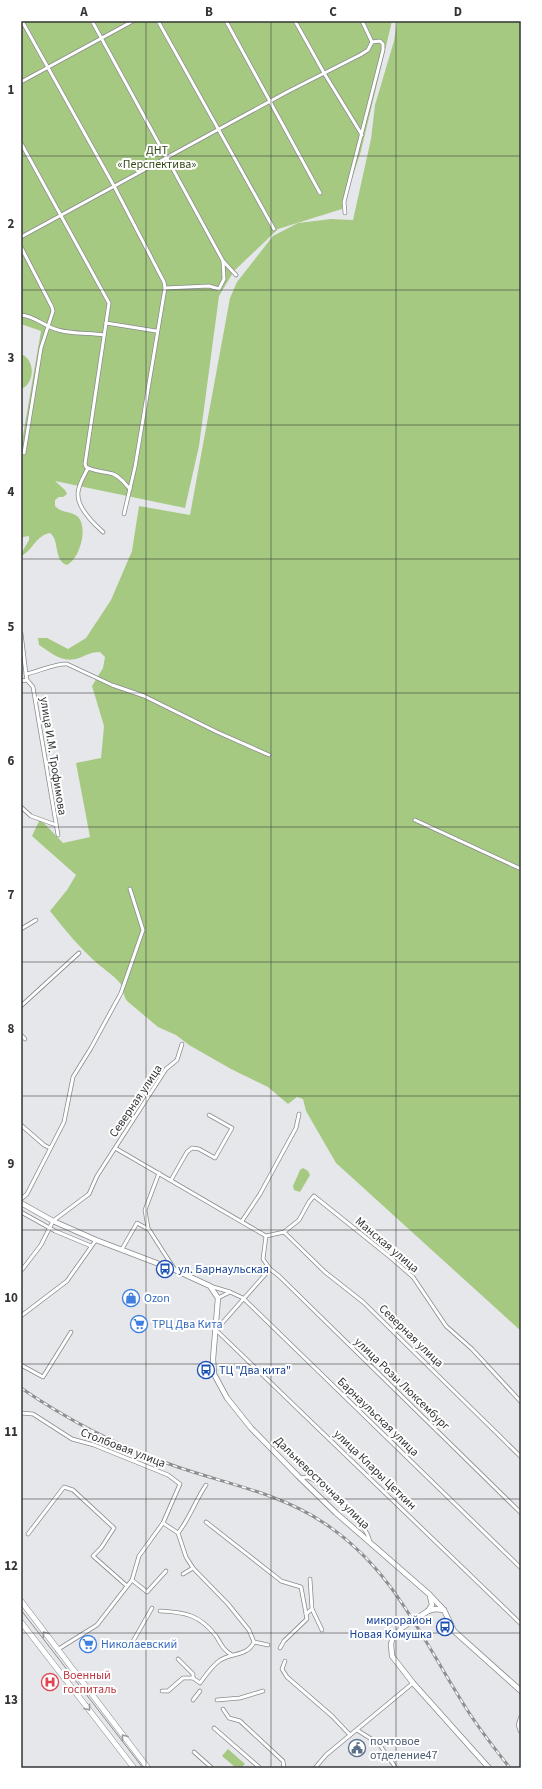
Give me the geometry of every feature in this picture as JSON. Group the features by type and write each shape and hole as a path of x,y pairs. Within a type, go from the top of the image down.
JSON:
{"main road":[{"path":"21,1601 148,1768"},
{"path":"21,1622 134,1768"},
{"name":"Столбовая улица","path":"48,1656 57,1650"}],"street":[{"path":"22,21 114,186 164,282 165,288 156,331 130,489 124,514"},
{"path":"92,21 223,261 236,275"},
{"path":"21,82 133,21"},
{"path":"158,21 274,229"},
{"path":"226,21 320,193"},
{"path":"295,21 324,73 362,135"},
{"path":"362,21 372,42"},
{"path":"345,213 344,202 383,50 383,44 380,41 372,42"},
{"path":"21,237 270,101 368,50 372,42"},
{"path":"21,143 109,302 85,464 88,468 114,474 130,489"},
{"path":"21,247 52,307 41,348 24,453"},
{"path":"165,288 209,286 219,289 224,279 223,261"},
{"path":"21,315 31,317 47,327 59,331 104,335"},
{"path":"106,323 156,331"},
{"path":"88,468 78,491 78,497 91,521 103,532"},
{"name":"улица И.М. Трофимова","path":"21,633 27,680 33,687 58,835"},
{"path":"26,674 67,664 112,685 144,696 217,732 269,755"},
{"path":"21,681 27,680"},
{"path":"21,807 31,816 56,825"},
{"path":"415,820 521,869"},
{"path":"21,1199 27,1194 64,1122 73,1077 91,1048 121,993 143,930 130,889"},
{"path":"21,929 36,920"},
{"path":"21,1006 79,953"},
{"path":"21,1035 25,1039"},
{"name":"Северная улица","path":"53,1220 89,1194 97,1176 166,1069 177,1060 182,1044"},
{"path":"242,1221 260,1194 296,1128 299,1114"},
{"path":"171,1180 187,1152 192,1148 199,1149 215,1158 232,1128 209,1115"},
{"path":"21,1125 44,1145 50,1148"},
{"name":"Северная улица","path":"115,1148 266,1236"},
{"path":"159,1173 144,1210 149,1229 175,1270"},
{"name":"Манская улица","path":"284,1232 299,1220 314,1196 413,1277 446,1326 472,1349 521,1402"},
{"path":"21,1203 96,1240 175,1270 210,1286 218,1298 216,1330"},
{"path":"21,1212 91,1246"},
{"path":"21,1271 41,1244 53,1220"},
{"path":"122,1249 137,1224 149,1229"},
{"path":"216,1330 270,1269 263,1259 266,1236 284,1232"},
{"name":"Северная улица","path":"284,1232 325,1272 363,1302 521,1458"},
{"path":"21,1316 67,1281 96,1240"},
{"name":"улица Розы Люксембург","path":"270,1269 279,1276 521,1513"},
{"name":"Барнаульская улица","path":"210,1286 243,1298 521,1568"},
{"path":"218,1298 230,1292"},
{"name":"Дальневосточная улица","path":"216,1330 213,1359 214,1374 227,1398 251,1428 300,1478 370,1543 429,1594 444,1610 454,1631 521,1691"},
{"name":"улица Клары Цеткин","path":"216,1330 521,1624"},
{"path":"21,1365 43,1378 71,1332"},
{"name":"Столбовая улица","path":"21,1413 33,1414 72,1439 94,1445 168,1476 178,1482 180,1488 163,1523 139,1556 132,1580 97,1624 57,1650"},
{"path":"300,1478 307,1477 316,1482 359,1522 369,1536 370,1543"},
{"path":"178,1533 193,1512 196,1500 206,1485"},
{"path":"28,1534 64,1487 73,1490 114,1528 101,1548 93,1556 127,1586"},
{"path":"206,1522 280,1580 301,1587 307,1619 284,1641 280,1648"},
{"path":"163,1523 178,1533 186,1557 193,1568 228,1604 249,1630 254,1642"},
{"path":"183,1574 193,1568"},
{"path":"132,1580 147,1592 166,1571"},
{"path":"310,1579 312,1609 322,1630"},
{"path":"428,1611 432,1605 429,1594"},
{"path":"132,1643 152,1608"},
{"path":"306,1614 312,1609"},
{"path":"444,1610 435,1609 428,1611 398,1631 391,1644 392,1656 413,1683 489,1768"},
{"path":"160,1611 179,1612 194,1616 215,1635 224,1651 232,1655"},
{"path":"254,1642 268,1645"},
{"path":"162,1690 168,1691 183,1678 193,1678 200,1683 220,1660 232,1655 244,1653 252,1646 254,1642"},
{"path":"178,1658 193,1674 193,1678"},
{"path":"284,1661 282,1669 287,1677 332,1716 350,1736"},
{"path":"315,1768 326,1755 413,1683"},
{"path":"193,1700 200,1691"},
{"path":"217,1700 240,1698 263,1691"},
{"path":"222,1709 229,1718 240,1722 283,1761 284,1768"},
{"path":"521,1718 519,1725 521,1731"},
{"path":"214,1728 260,1768"},
{"path":"357,1730 379,1744 396,1768"},
{"path":"194,1752 212,1768"}],"green space":[{"name":"ДНТ «Перспектива»","path":"21,21 392,21 361,151 342,209 278,229 234,271 219,296 199,446 185,508 55,481 65,490 67,494 55,500 55,506 60,510 77,516 81,521 83,534 76,556 72,562 67,565 60,559 55,540 50,533 42,536 23,555 21,554 29,540 29,536 23,537 21,540 21,447 41,331 21,324"},
{"path":"397,21 521,21 521,1331 336,1163 306,1111 303,1099 297,1097 288,1104 268,1087 231,1069 189,1045 176,1035 158,1027 127,1001 119,982 85,952 50,911 67,890 76,875 32,836 40,819 63,843 90,837 76,763 101,758 104,726 92,686 103,668 105,657 100,652 92,653 79,658 67,660 62,659 39,645 38,638 47,638 68,649 86,638 111,600 132,551 139,506 190,515 230,298 237,282 273,236 298,223 331,219 353,220 371,139 375,105 394,41"},
{"path":"21,354 29,361 32,371 30,381 23,388 21,387"},
{"path":"303,1168 308,1171 310,1175 300,1192 294,1190 293,1186 300,1170"},
{"path":"228,1749 245,1764 241,1768 236,1768 222,1756"}],"tram line":[{"path":"21,1610 143,1768"}],"railway":[{"path":"21,1388 72,1420 107,1438 161,1461 265,1494 285,1502 324,1523 348,1541 370,1562 388,1584 421,1632 471,1716 510,1768"}],"place":[{"name":"ул. Барнаульская","path":"165,1269"},
{"name":"Ozon","path":"131,1298"},
{"name":"ТРЦ Два Кита","path":"139,1324"},
{"name":"ТЦ \"Два кита\"","path":"206,1370"},
{"name":"микрорайон Новая Комушка","path":"445,1627"},
{"name":"Николаевский","path":"88,1644"},
{"name":"Военный госпиталь","path":"50,1682"},
{"name":"почтовое отделение47","path":"357,1748"}]}
